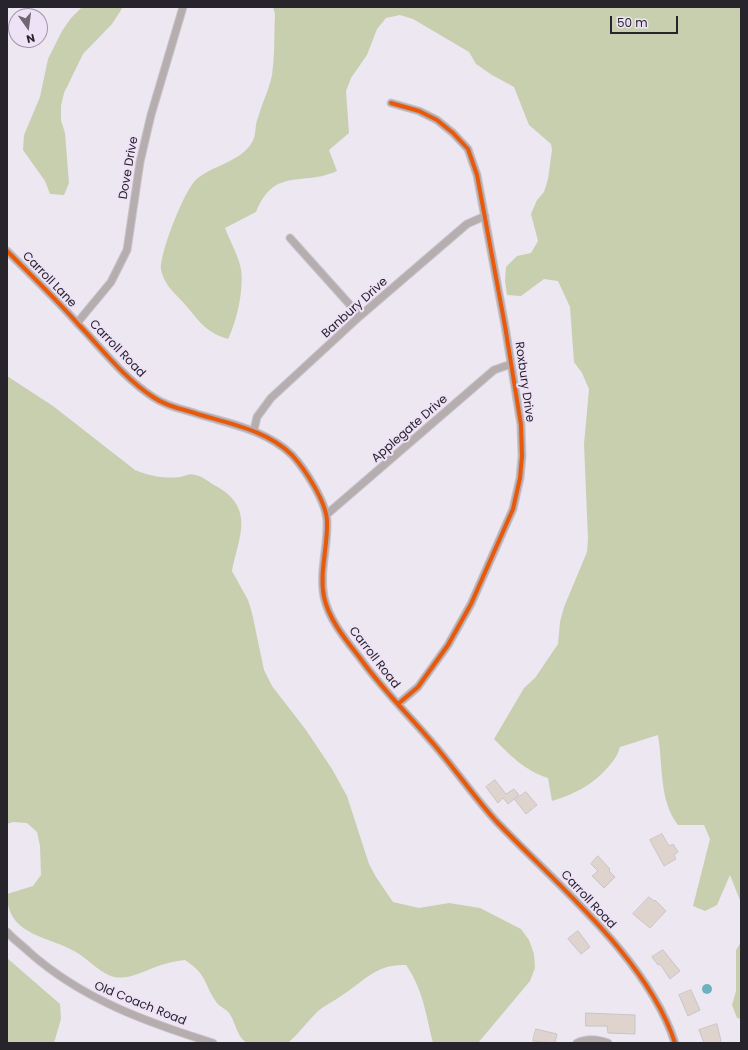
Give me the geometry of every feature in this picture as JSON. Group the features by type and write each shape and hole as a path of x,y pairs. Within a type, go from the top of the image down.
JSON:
{"street":[{"name":"Dove Drive","path":"77,323 111,282 127,250 140,162 151,115 184,7"},
{"name":"Roxbury Drive","path":"391,103 418,111 437,120 453,133 468,149 477,174 485,216 521,425 522,456 520,478 513,509 471,604 448,645 418,687 398,704"},
{"name":"Banbury Drive","path":"254,430 257,417 271,398 360,316 467,224 485,216"},
{"path":"290,238 360,316"},
{"name":"Carroll Lane","path":"7,251 77,323"},
{"name":"Carroll Road","path":"77,323 127,377 155,398 177,408 221,422 254,430 272,440 291,455 312,481 326,515 323,572 324,597 329,612 339,630 362,661 442,754 469,791 604,932 655,998 666,1018 676,1043"},
{"name":"Applegate Drive","path":"326,515 494,370 511,364"},
{"name":"Old Coach Road","path":"7,932 41,962 79,990 108,1005 160,1026 213,1043"},
{"path":"578,1043 596,1039 608,1043"}],"green space":[{"path":"82,7 123,7 112,24 83,54 64,93 61,106 61,120 65,133 69,183 64,195 50,194 45,181 23,150 24,135 40,97 48,59 62,31 71,18"},
{"path":"273,7 741,7 741,903 730,875 717,905 705,911 693,906 710,839 704,825 678,825 672,815 665,794 658,735 620,747 613,762 590,784 576,792 552,801 548,778 525,767 512,757 494,739 524,688 535,678 558,644 560,622 564,607 587,552 588,539 584,444 589,389 582,373 574,362 570,307 558,281 544,279 521,296 507,295 505,281 506,267 517,256 531,253 538,241 531,214 537,200 544,192 548,179 552,150 551,144 529,125 514,87 476,64 469,52 413,19 400,15 386,18 377,29 367,55 351,78 346,91 349,133 329,150 337,171 312,178 290,180 281,183 272,188 256,212 225,228 238,259 242,277 239,305 228,339 219,336 206,328 168,286 162,274 162,261 174,221 187,194 198,178 244,152 250,146 254,138 257,120 272,75 275,14"},
{"path":"7,376 53,406 135,470 152,475 174,478 192,474 205,479 227,494 236,503 240,513 241,523 232,571 248,600 264,670 272,686 306,730 332,769 347,796 369,864 376,877 393,902 419,908 449,903 480,908 521,929 529,940 534,954 535,968 530,981 478,1043 433,1043 426,1012 412,974 406,965 395,965 378,970 371,974 323,1007 288,1043 248,1043 241,1038 229,1013 217,1003 202,976 185,960 158,966 131,976 120,978 114,977 104,973 79,954 68,948 33,934 23,928 15,919 9,908 7,894 33,886 41,875 40,846 37,832 27,823 13,822 7,824"},
{"path":"741,942 741,1019 737,1018 732,1005 736,991 736,950"},
{"path":"7,958 60,1004 61,1019 54,1043 7,1043"}],"water":[{"path":"705,984 709,984 711,985 711,993 705,994 702,991 702,987"}],"building":[{"path":"495,780 506,794 514,789 519,795 508,804 503,798 498,803 486,787"},
{"path":"526,792 537,805 526,814 515,800"},
{"path":"662,834 669,846 673,844 678,852 674,855 676,859 664,866 650,840"},
{"path":"598,856 615,877 604,888 592,876 598,871 591,864"},
{"path":"649,897 654,901 655,900 666,911 650,928 633,914"},
{"path":"578,931 590,947 581,954 568,939"},
{"path":"663,950 680,971 670,979 660,964 658,965 652,957"},
{"path":"691,990 700,1010 688,1016 679,995"},
{"path":"586,1013 635,1015 635,1034 608,1033 607,1026 586,1026"},
{"path":"717,1024 721,1041 719,1043 704,1043 699,1030"},
{"path":"536,1029 557,1034 555,1043 533,1041"}],"cycle path":[{"path":"391,103 419,111 437,120 453,133 468,149 477,175 505,326 521,425 522,456 520,478 513,509 471,604 448,645 418,687 398,704"},
{"path":"7,251 114,363 142,389 170,406 256,432 269,438 292,455 309,477 326,514 327,531 322,578 326,605 334,622 369,671 431,741 489,813 598,924 622,952 644,982 662,1012 675,1043"}]}
